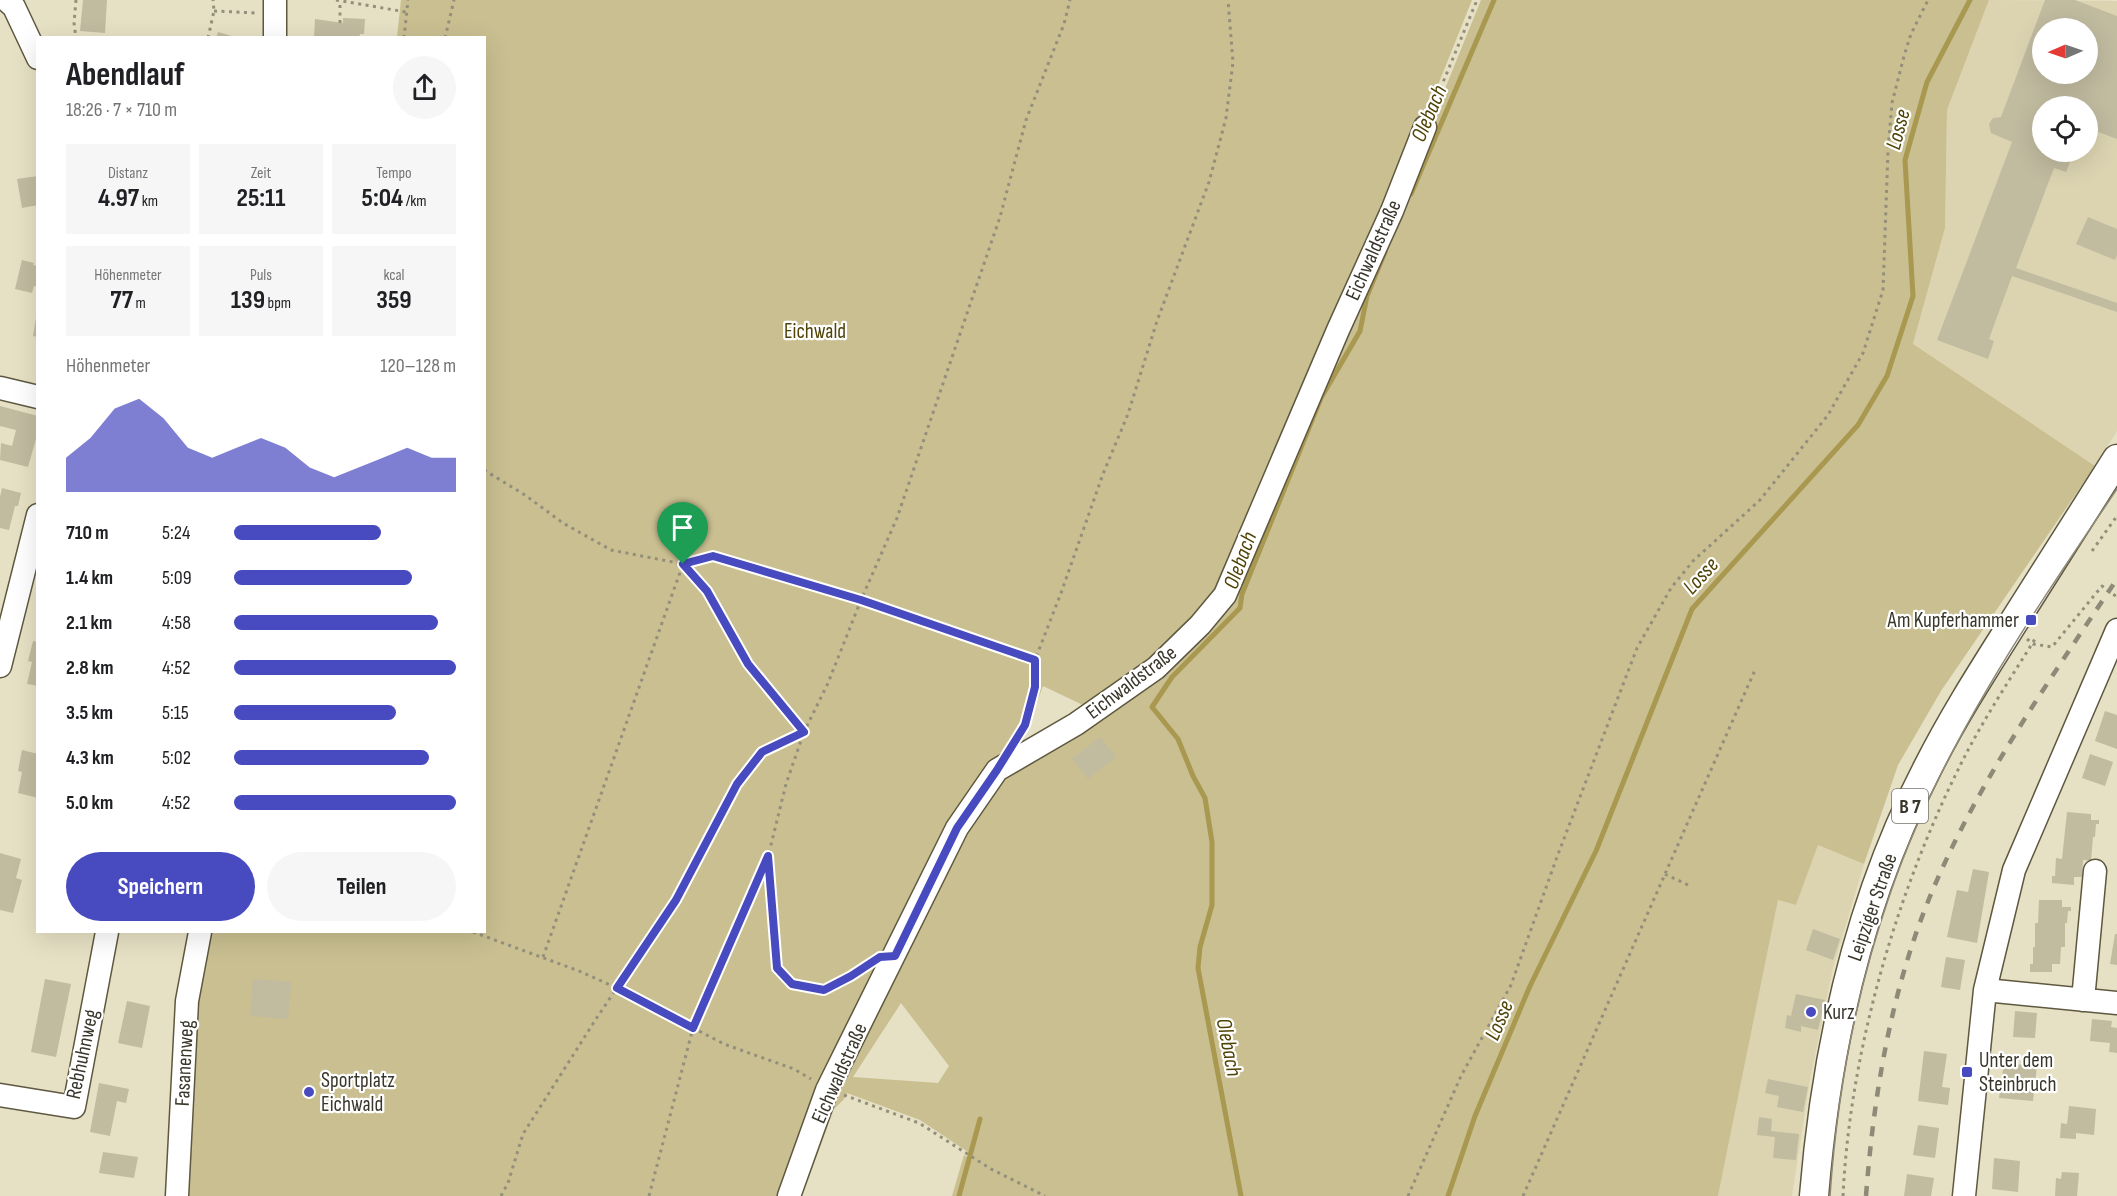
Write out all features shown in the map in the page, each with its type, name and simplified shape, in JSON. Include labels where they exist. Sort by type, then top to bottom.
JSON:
[{"type":"main road","name":"Leipziger Straße","points":[[1814,1196],[1819,1131],[1830,1065],[1852,963],[1897,834],[1926,770],[1960,707],[2117,459]]},
{"type":"street","points":[[6,0],[14,7],[36,54]]},
{"type":"street","points":[[275,7],[275,36]]},
{"type":"street","name":"Eichwaldstraße","points":[[789,1196],[827,1090],[957,828],[997,770],[1076,724],[1156,668],[1200,625],[1225,595],[1392,211],[1425,128]]},
{"type":"street","points":[[0,388],[36,397]]},
{"type":"street","points":[[0,666],[28,597],[36,531]]},
{"type":"street","points":[[1964,1196],[1985,990],[2014,870],[2109,670],[2117,630]]},
{"type":"street","points":[[2083,1000],[2095,871]]},
{"type":"street","name":"Rebhuhnweg","points":[[0,1095],[74,1107],[107,933]]},
{"type":"street","name":"Fasanenweg","points":[[177,1196],[187,1001],[200,933]]},
{"type":"street","points":[[1985,990],[2117,1003]]},
{"type":"path","points":[[76,0],[74,23],[76,36]]},
{"type":"path","points":[[208,36],[214,11],[213,0]]},
{"type":"path","points":[[336,0],[406,12]]},
{"type":"path","points":[[404,36],[408,0]]},
{"type":"path","points":[[446,36],[454,0]]},
{"type":"path","points":[[649,1196],[693,1028],[768,856],[786,784],[804,732],[828,683],[897,518],[1000,217],[1026,120],[1064,24],[1070,0]]},
{"type":"path","points":[[997,770],[1025,725],[1035,687],[1035,660],[1103,474],[1128,414],[1157,321],[1209,182],[1226,118],[1233,62],[1228,0]]},
{"type":"path","points":[[1425,128],[1477,0]]},
{"type":"path","points":[[1408,1196],[1461,1076],[1511,985],[1637,648],[1671,588],[1693,561],[1760,500],[1828,415],[1863,353],[1883,290],[1892,103],[1911,34],[1928,0]]},
{"type":"path","points":[[340,2],[340,23]]},
{"type":"path","points":[[214,11],[275,7]]},
{"type":"path","points":[[486,471],[525,495],[562,524],[611,550],[683,564],[713,556],[861,600],[1035,660]]},
{"type":"path","points":[[2092,551],[2117,516]]},
{"type":"path","points":[[683,564],[707,591],[748,664],[804,732]]},
{"type":"path","points":[[543,957],[683,564]]},
{"type":"path","points":[[2032,644],[2052,646],[2102,586],[2117,597]]},
{"type":"path","points":[[1843,1196],[1857,1082],[1881,973],[1896,922],[1926,842],[1968,751],[2035,639]]},
{"type":"path","points":[[1523,1196],[1755,670]]},
{"type":"path","points":[[501,1196],[508,1183],[523,1134],[560,1074],[676,900],[737,784],[762,752],[804,732]]},
{"type":"path","points":[[768,856],[777,968],[792,984],[824,990],[880,957],[895,956]]},
{"type":"path","points":[[1665,874],[1688,885]]},
{"type":"path","points":[[476,933],[543,957],[617,988],[724,1044],[794,1069]]},
{"type":"path","points":[[827,1090],[919,1123],[973,1158],[1045,1196]]},
{"type":"shaded area","points":[[1989,0],[2117,1],[2117,431],[2095,466],[1913,345],[1945,228],[1947,110]]},
{"type":"shaded area","points":[[1818,845],[1864,864],[1833,968],[1810,1080],[1792,1196],[1718,1196],[1778,900],[1796,905]]},
{"type":"green space","name":"Eichwald","points":[[401,0],[1472,0],[1410,155],[1222,592],[1195,625],[1119,690],[1085,706],[1043,686],[1015,763],[1128,697],[1189,643],[1228,597],[1317,384],[1395,212],[1481,0],[1989,0],[1947,110],[1945,228],[1913,344],[2095,466],[1941,691],[1898,765],[1864,864],[1818,845],[1796,905],[1778,900],[1718,1196],[952,1196],[964,1155],[972,1160],[974,1156],[920,1120],[847,1093],[834,1109],[802,1196],[172,1196],[183,993],[195,933],[486,933],[486,36],[397,36]],"holes":[[[901,1003],[949,1066],[938,1083],[853,1077]]]},
{"type":"building","points":[[83,0],[107,0],[105,33],[80,31]]},
{"type":"building","points":[[2045,0],[2075,0],[2117,16],[2117,139],[2098,132],[2098,96],[2032,96],[2032,162],[2070,162],[2066,172],[2054,168],[2016,268],[2117,303],[2117,312],[2012,276],[1989,339],[1994,341],[1988,359],[1937,340],[2012,142],[1991,133],[1989,124],[1993,118],[2001,117],[2032,35],[2032,84],[2098,84],[2098,18],[2038,18]]},
{"type":"building","points":[[343,18],[365,19],[364,34],[360,36],[314,36],[315,19],[343,23]]},
{"type":"building","points":[[218,32],[232,36],[217,36]]},
{"type":"building","points":[[36,176],[36,205],[22,208],[17,179]]},
{"type":"building","points":[[2088,217],[2117,229],[2115,260],[2076,244]]},
{"type":"building","points":[[22,260],[34,263],[36,286],[34,286],[32,293],[15,289]]},
{"type":"building","points":[[36,318],[36,337],[33,336]]},
{"type":"building","points":[[0,406],[36,415],[36,439],[28,467],[0,460],[1,443],[12,446],[16,430],[0,426]]},
{"type":"building","points":[[2,488],[21,493],[9,530],[0,528]]},
{"type":"building","points":[[33,641],[36,642],[36,686],[27,684],[32,662],[28,661]]},
{"type":"building","points":[[2105,711],[2117,715],[2117,749],[2095,741]]},
{"type":"building","points":[[1100,737],[1116,757],[1088,779],[1072,759]]},
{"type":"building","points":[[22,750],[36,754],[36,798],[18,793],[22,772],[18,771]]},
{"type":"building","points":[[2090,754],[2113,762],[2105,786],[2082,778]]},
{"type":"building","points":[[2067,812],[2091,814],[2091,820],[2099,820],[2099,824],[2096,824],[2095,837],[2093,837],[2091,861],[2083,860],[2082,877],[2074,877],[2074,885],[2052,883],[2052,876],[2055,876],[2056,858],[2062,859]]},
{"type":"building","points":[[0,853],[21,859],[16,878],[22,880],[13,913],[0,910]]},
{"type":"building","points":[[1973,869],[1989,872],[1977,943],[1947,937],[1957,890],[1968,892]]},
{"type":"building","points":[[2039,900],[2062,900],[2062,907],[2071,907],[2071,911],[2068,911],[2067,923],[2065,923],[2065,947],[2061,947],[2060,964],[2052,964],[2052,972],[2030,972],[2030,964],[2033,964],[2035,923],[2038,923]]},
{"type":"building","points":[[1813,929],[1840,939],[1833,960],[1806,950]]},
{"type":"building","points":[[2115,934],[2117,934],[2117,965],[2110,964]]},
{"type":"building","points":[[1946,957],[1965,960],[1960,990],[1941,987]]},
{"type":"building","points":[[45,979],[71,984],[56,1057],[31,1052]]},
{"type":"building","points":[[253,979],[291,982],[288,1019],[250,1016]]},
{"type":"building","points":[[1796,994],[1825,1000],[1818,1030],[1801,1026],[1801,1032],[1785,1028],[1787,1015],[1791,1016]]},
{"type":"building","points":[[127,1001],[150,1006],[142,1048],[118,1043]]},
{"type":"building","points":[[2015,1011],[2037,1013],[2035,1038],[2013,1037]]},
{"type":"building","points":[[2092,1019],[2112,1021],[2111,1027],[2117,1028],[2117,1053],[2109,1052],[2110,1043],[2090,1041]]},
{"type":"building","points":[[1924,1051],[1947,1054],[1942,1087],[1950,1088],[1948,1105],[1918,1101]]},
{"type":"building","points":[[2004,1063],[2037,1066],[2033,1101],[1999,1098]]},
{"type":"building","points":[[1768,1079],[1808,1087],[1803,1112],[1777,1107],[1779,1096],[1765,1093]]},
{"type":"building","points":[[99,1083],[129,1089],[126,1103],[117,1101],[110,1136],[90,1132]]},
{"type":"building","points":[[2069,1106],[2096,1109],[2094,1135],[2076,1133],[2076,1139],[2060,1138],[2061,1123],[2067,1124]]},
{"type":"building","points":[[1759,1117],[1772,1119],[1771,1131],[1799,1134],[1796,1160],[1773,1158],[1775,1137],[1757,1135]]},
{"type":"building","points":[[1918,1125],[1939,1128],[1935,1158],[1913,1155]]},
{"type":"building","points":[[103,1152],[138,1157],[134,1178],[99,1173]]},
{"type":"building","points":[[1994,1158],[2020,1161],[2018,1192],[1992,1189]]},
{"type":"building","points":[[2062,1172],[2079,1173],[2077,1196],[2055,1196],[2056,1178],[2061,1179]]},
{"type":"building","points":[[1907,1174],[1934,1178],[1931,1196],[1904,1196]]},
{"type":"waterway","name":"Olebach","points":[[1411,194],[1494,0]]},
{"type":"waterway","name":"Losse","points":[[1448,1196],[1475,1116],[1530,986],[1596,851],[1692,609],[1858,425],[1887,376],[1913,296],[1905,160],[1927,82],[1970,0]]},
{"type":"waterway","name":"Olebach","points":[[1241,1196],[1198,968],[1200,947],[1212,905],[1212,842],[1205,798],[1178,739],[1152,707],[1172,677],[1240,608],[1242,594],[1321,398],[1360,331],[1367,296],[1385,252]]},
{"type":"waterway","points":[[959,1196],[980,1119]]},
{"type":"tram line","points":[[1830,1196],[1833,1157],[1850,1041],[1879,928],[1912,837],[1962,733],[1991,683],[2117,489]]},
{"type":"railway","points":[[1866,1196],[1874,1117],[1887,1039],[1907,962],[1934,887],[1973,806],[1995,767],[2042,691],[2117,579]]},
{"type":"place","name":"Am Kupferhammer","points":[[2031,620]]},
{"type":"place","name":"Kurz","points":[[1811,1012]]},
{"type":"place","name":"Unter dem Steinbruch","points":[[1967,1072]]},
{"type":"place","name":"Sportplatz Eichwald","points":[[309,1092]]},
{"type":"route","points":[[713,556],[861,600],[1035,660],[1035,687],[1025,725],[957,828],[895,956],[880,957],[824,990],[792,984],[777,968],[768,856],[693,1028],[617,988],[676,900],[737,784],[762,752],[804,732],[748,664],[707,591],[683,564],[713,556]]}]
